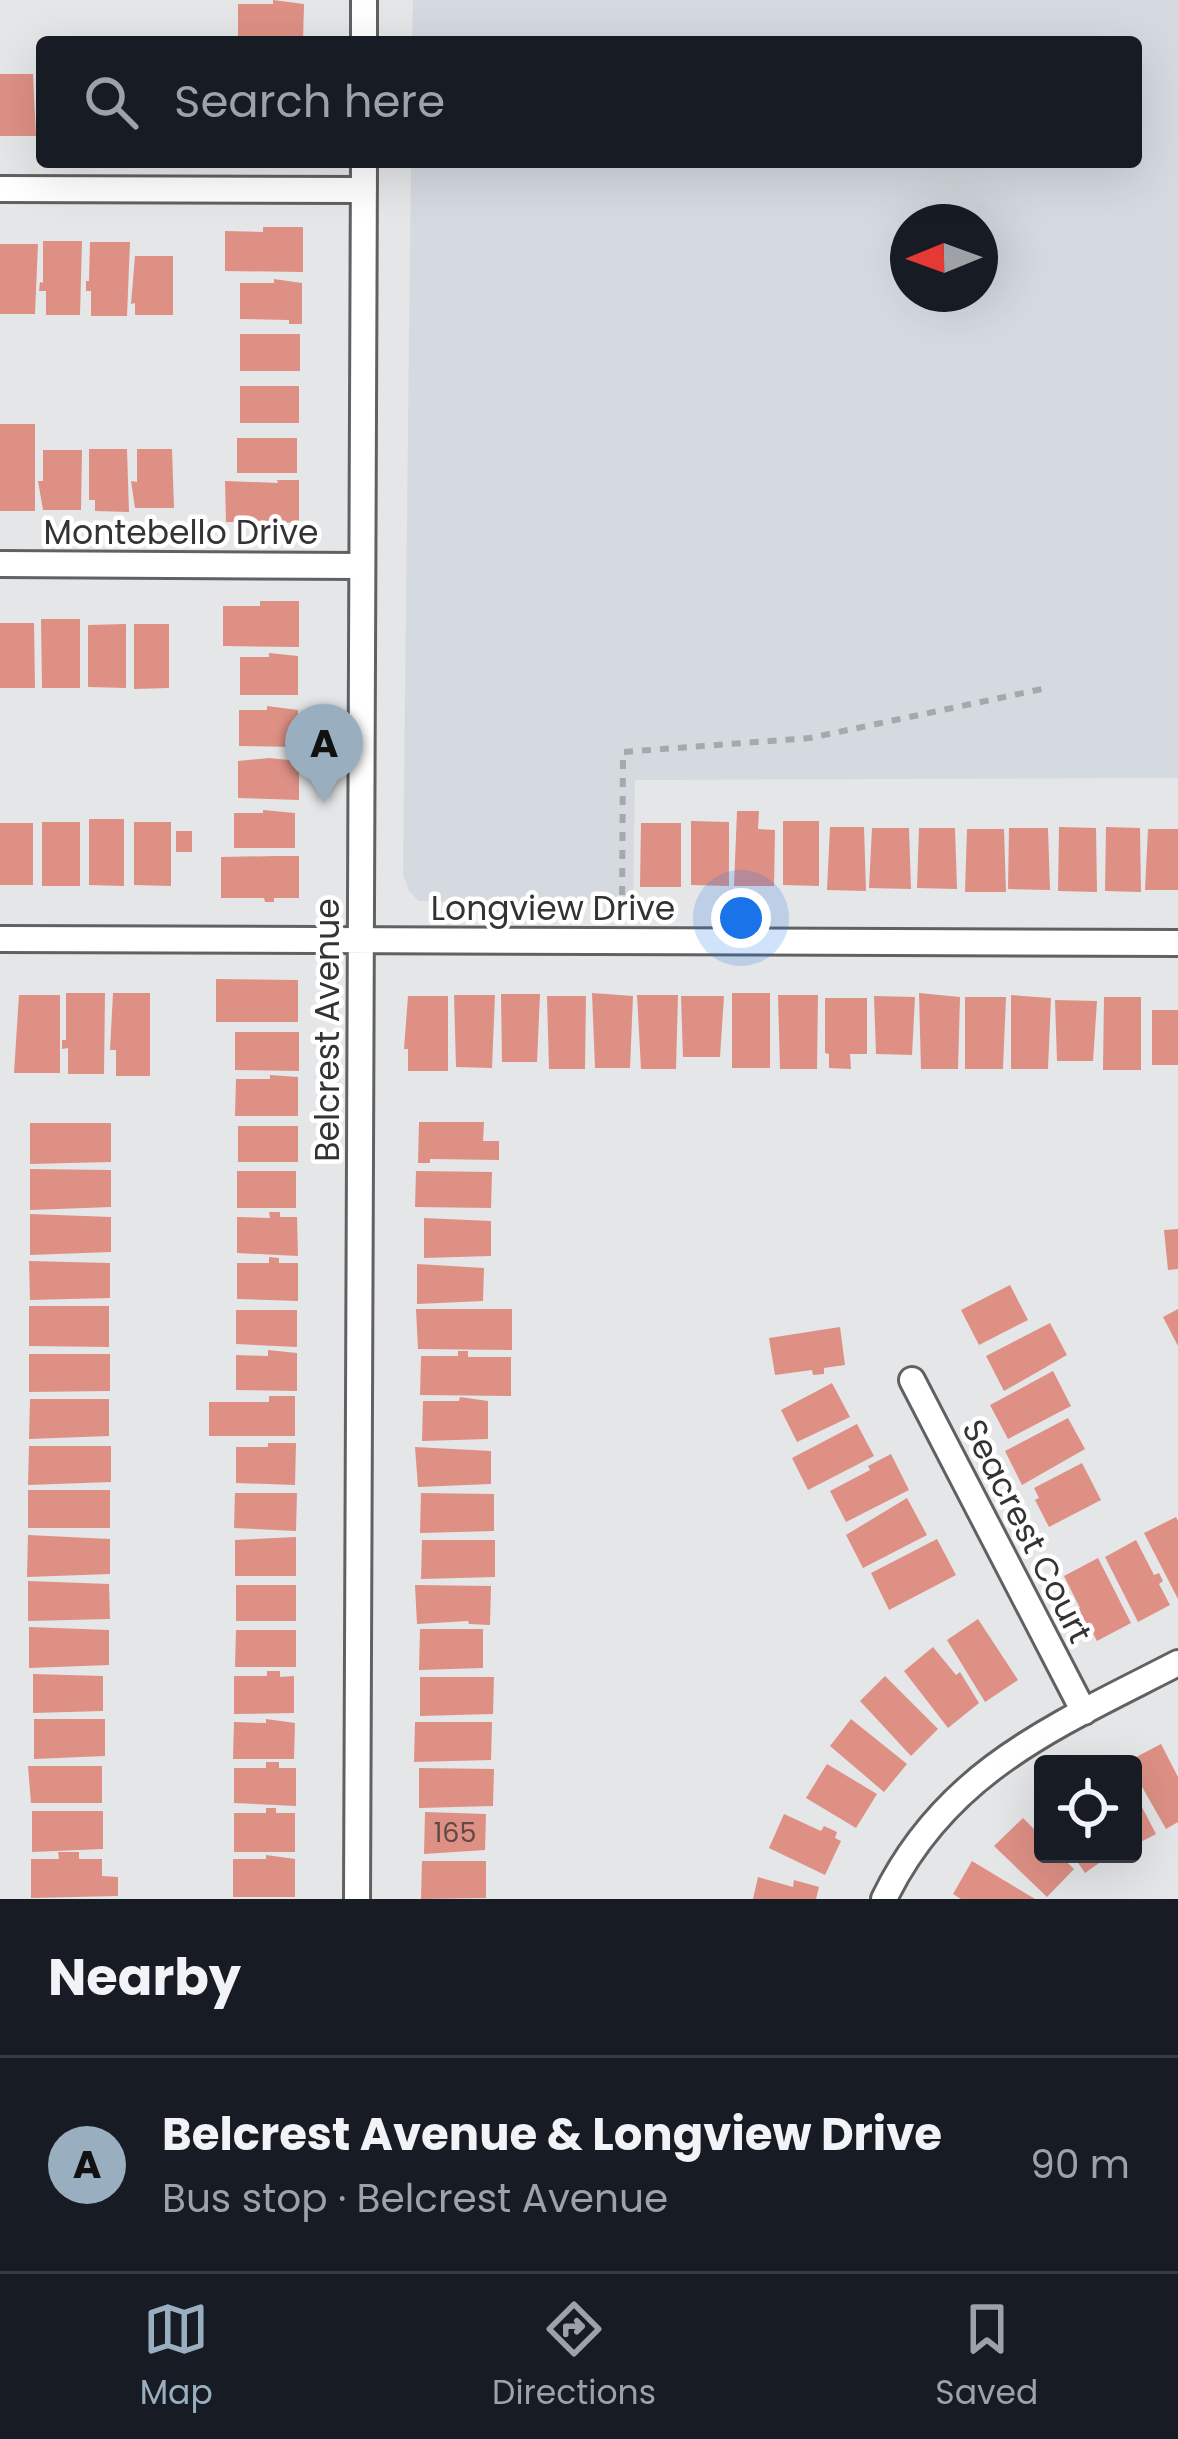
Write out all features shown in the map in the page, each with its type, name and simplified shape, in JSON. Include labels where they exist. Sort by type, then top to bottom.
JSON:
[{"type":"street","points":[[364,0],[364,36]]},
{"type":"street","name":"Belcrest Avenue","points":[[357,1899],[364,168]]},
{"type":"street","points":[[0,189],[364,190]]},
{"type":"street","name":"Montebello Drive","points":[[0,564],[362,566]]},
{"type":"street","name":"Longview Drive","points":[[0,939],[1178,943]]},
{"type":"street","name":"Seacrest Court","points":[[912,1380],[1084,1712]]},
{"type":"street","points":[[884,1899],[900,1865],[929,1825],[1000,1759],[1178,1664]]},
{"type":"path","points":[[622,941],[623,752],[811,738],[1047,688]]},
{"type":"shaded area","points":[[413,0],[1178,0],[1178,778],[635,780],[633,905],[419,901],[403,874],[411,168],[1142,168],[1142,36],[412,36]]},
{"type":"building","points":[[273,0],[304,4],[303,36],[238,36],[238,4],[273,4]]},
{"type":"building","points":[[0,74],[33,74],[36,136],[0,136]]},
{"type":"building","points":[[263,227],[303,227],[303,272],[225,271],[225,231],[263,232]]},
{"type":"building","points":[[43,241],[82,241],[80,315],[46,315],[46,291],[39,291]]},
{"type":"building","points":[[90,242],[130,242],[127,316],[91,316],[91,291],[86,291]]},
{"type":"building","points":[[0,244],[38,244],[35,314],[0,314]]},
{"type":"building","points":[[135,256],[173,256],[173,315],[135,315],[135,303],[131,304]]},
{"type":"building","points":[[274,279],[302,283],[302,324],[240,319],[240,283],[274,283]]},
{"type":"building","points":[[240,334],[300,334],[300,371],[240,371]]},
{"type":"building","points":[[240,386],[299,386],[299,423],[240,423]]},
{"type":"building","points":[[0,424],[35,424],[35,511],[0,511]]},
{"type":"building","points":[[237,438],[297,438],[297,473],[237,473]]},
{"type":"building","points":[[89,449],[127,449],[129,512],[95,511],[95,500],[89,500]]},
{"type":"building","points":[[137,449],[172,449],[174,508],[135,508],[131,481],[137,482]]},
{"type":"building","points":[[43,450],[82,450],[81,510],[43,510],[38,481],[43,481]]},
{"type":"building","points":[[299,480],[299,522],[226,522],[225,481]]},
{"type":"building","points":[[260,601],[299,601],[299,647],[223,646],[223,606],[260,606]]},
{"type":"building","points":[[41,619],[80,619],[80,688],[42,688]]},
{"type":"building","points":[[0,623],[34,623],[35,688],[0,688]]},
{"type":"building","points":[[126,624],[126,688],[88,687],[88,625]]},
{"type":"building","points":[[134,624],[169,624],[169,688],[134,689]]},
{"type":"building","points":[[269,653],[298,656],[298,695],[240,695],[240,657],[269,657]]},
{"type":"building","points":[[267,706],[298,710],[298,747],[239,746],[239,710],[267,710]]},
{"type":"building","points":[[238,761],[299,761],[299,800],[238,798]]},
{"type":"building","points":[[737,811],[759,811],[758,829],[775,830],[774,886],[734,886]]},
{"type":"building","points":[[234,813],[295,813],[295,848],[234,848]]},
{"type":"building","points":[[89,819],[124,819],[124,886],[89,885]]},
{"type":"building","points":[[691,821],[729,822],[729,886],[691,885]]},
{"type":"building","points":[[783,821],[819,821],[819,886],[783,885]]},
{"type":"building","points":[[42,822],[80,822],[80,886],[42,886]]},
{"type":"building","points":[[134,822],[171,822],[171,886],[134,885]]},
{"type":"building","points":[[0,823],[33,823],[33,885],[0,885]]},
{"type":"building","points":[[641,823],[681,823],[681,887],[640,887]]},
{"type":"building","points":[[830,827],[864,827],[866,891],[827,890]]},
{"type":"building","points":[[1059,827],[1096,828],[1097,892],[1058,891]]},
{"type":"building","points":[[1106,827],[1140,828],[1141,892],[1105,891]]},
{"type":"building","points":[[872,828],[909,828],[911,889],[869,888]]},
{"type":"building","points":[[919,828],[955,828],[957,889],[917,888]]},
{"type":"building","points":[[1009,828],[1048,828],[1050,890],[1008,889]]},
{"type":"building","points":[[967,829],[1004,829],[1006,892],[965,892]]},
{"type":"building","points":[[1148,829],[1178,829],[1178,890],[1145,890]]},
{"type":"building","points":[[176,831],[192,831],[192,852],[176,852]]},
{"type":"building","points":[[299,856],[299,898],[265,902],[264,898],[221,898],[221,857]]},
{"type":"building","points":[[216,979],[298,980],[298,1022],[216,1022]]},
{"type":"building","points":[[66,993],[105,993],[104,1074],[68,1074],[68,1048],[62,1049]]},
{"type":"building","points":[[113,993],[150,993],[150,1076],[116,1076],[116,1050],[110,1050]]},
{"type":"building","points":[[592,993],[633,996],[630,1068],[595,1068]]},
{"type":"building","points":[[732,993],[770,993],[770,1068],[732,1068]]},
{"type":"building","points":[[919,993],[960,997],[958,1069],[921,1069]]},
{"type":"building","points":[[501,994],[540,994],[537,1062],[502,1062]]},
{"type":"building","points":[[19,995],[60,995],[60,1073],[14,1073]]},
{"type":"building","points":[[454,995],[495,995],[492,1068],[456,1067]]},
{"type":"building","points":[[637,995],[678,995],[676,1069],[641,1069]]},
{"type":"building","points":[[778,995],[818,995],[817,1069],[780,1069]]},
{"type":"building","points":[[1011,995],[1051,998],[1048,1069],[1011,1069]]},
{"type":"building","points":[[408,996],[448,996],[448,1071],[408,1071],[408,1049],[404,1049]]},
{"type":"building","points":[[547,996],[586,996],[585,1069],[549,1069]]},
{"type":"building","points":[[681,996],[724,996],[720,1057],[683,1057]]},
{"type":"building","points":[[874,996],[915,997],[912,1055],[876,1054]]},
{"type":"building","points":[[965,997],[1006,997],[1003,1069],[965,1069]]},
{"type":"building","points":[[1104,997],[1141,997],[1141,1070],[1103,1070]]},
{"type":"building","points":[[825,998],[867,998],[867,1054],[850,1054],[851,1069],[829,1068]]},
{"type":"building","points":[[1055,1000],[1097,1001],[1093,1061],[1057,1061]]},
{"type":"building","points":[[1152,1010],[1178,1010],[1178,1065],[1152,1065]]},
{"type":"building","points":[[235,1032],[299,1032],[299,1071],[235,1070]]},
{"type":"building","points":[[270,1075],[298,1077],[298,1116],[235,1116],[236,1079],[270,1079]]},
{"type":"building","points":[[419,1122],[484,1122],[483,1141],[499,1141],[499,1160],[418,1163]]},
{"type":"building","points":[[30,1123],[111,1123],[111,1162],[30,1164]]},
{"type":"building","points":[[238,1126],[298,1126],[298,1162],[238,1162]]},
{"type":"building","points":[[30,1169],[111,1170],[111,1207],[30,1210]]},
{"type":"building","points":[[237,1171],[296,1171],[296,1208],[237,1208]]},
{"type":"building","points":[[416,1171],[492,1172],[491,1208],[415,1207]]},
{"type":"building","points":[[269,1212],[297,1217],[298,1256],[237,1253],[237,1217],[270,1218]]},
{"type":"building","points":[[30,1214],[111,1217],[111,1252],[30,1255]]},
{"type":"building","points":[[424,1218],[491,1221],[491,1256],[424,1258]]},
{"type":"building","points":[[1178,1229],[1178,1269],[1168,1270],[1164,1230]]},
{"type":"building","points":[[269,1257],[279,1258],[279,1263],[298,1263],[298,1301],[237,1299],[237,1263],[269,1263]]},
{"type":"building","points":[[29,1261],[110,1263],[110,1298],[30,1300]]},
{"type":"building","points":[[417,1264],[484,1268],[483,1301],[417,1304]]},
{"type":"building","points":[[1010,1285],[1028,1320],[979,1345],[961,1310]]},
{"type":"building","points":[[29,1306],[109,1306],[109,1347],[29,1346]]},
{"type":"building","points":[[416,1309],[512,1309],[512,1350],[418,1349]]},
{"type":"building","points":[[1178,1309],[1178,1346],[1163,1317]]},
{"type":"building","points":[[236,1310],[297,1310],[297,1347],[236,1344]]},
{"type":"building","points":[[1050,1323],[1067,1355],[1004,1391],[986,1356]]},
{"type":"building","points":[[840,1327],[845,1365],[824,1368],[824,1374],[813,1375],[812,1370],[775,1375],[769,1338]]},
{"type":"building","points":[[268,1350],[297,1353],[297,1391],[236,1390],[236,1355],[268,1356]]},
{"type":"building","points":[[458,1351],[468,1351],[468,1357],[511,1357],[511,1396],[420,1395],[421,1356],[458,1356]]},
{"type":"building","points":[[29,1354],[110,1354],[110,1391],[29,1392]]},
{"type":"building","points":[[1053,1371],[1071,1406],[1008,1439],[990,1405]]},
{"type":"building","points":[[832,1383],[850,1417],[797,1442],[781,1410]]},
{"type":"building","points":[[269,1396],[295,1396],[295,1436],[209,1436],[209,1402],[269,1402]]},
{"type":"building","points":[[460,1397],[488,1401],[488,1439],[422,1441],[423,1401],[459,1401]]},
{"type":"building","points":[[30,1399],[109,1399],[109,1436],[29,1439]]},
{"type":"building","points":[[1068,1418],[1085,1449],[1022,1485],[1005,1451]]},
{"type":"building","points":[[857,1424],[874,1456],[808,1490],[792,1458]]},
{"type":"building","points":[[268,1443],[296,1443],[295,1485],[236,1483],[236,1447],[268,1447]]},
{"type":"building","points":[[29,1446],[111,1446],[111,1482],[28,1485]]},
{"type":"building","points":[[415,1447],[491,1451],[491,1484],[418,1487]]},
{"type":"building","points":[[891,1454],[909,1490],[846,1522],[830,1491]]},
{"type":"building","points":[[1082,1463],[1101,1500],[1049,1527],[1034,1488]]},
{"type":"building","points":[[28,1490],[110,1490],[110,1528],[28,1528]]},
{"type":"building","points":[[235,1493],[297,1493],[296,1531],[234,1528]]},
{"type":"building","points":[[421,1493],[494,1494],[494,1531],[420,1533]]},
{"type":"building","points":[[907,1498],[927,1535],[863,1568],[846,1535]]},
{"type":"building","points":[[1176,1517],[1178,1521],[1178,1599],[1144,1533]]},
{"type":"building","points":[[28,1535],[110,1539],[110,1574],[27,1577]]},
{"type":"building","points":[[296,1537],[296,1576],[235,1576],[235,1540]]},
{"type":"building","points":[[937,1539],[956,1575],[889,1610],[871,1573]]},
{"type":"building","points":[[422,1540],[495,1540],[495,1577],[421,1579]]},
{"type":"building","points":[[1136,1540],[1154,1575],[1159,1573],[1170,1605],[1138,1622],[1105,1557]]},
{"type":"building","points":[[1098,1558],[1131,1623],[1097,1641],[1088,1623],[1083,1625],[1064,1576]]},
{"type":"building","points":[[28,1581],[109,1584],[110,1619],[28,1621]]},
{"type":"building","points":[[236,1585],[296,1585],[296,1621],[236,1621]]},
{"type":"building","points":[[415,1585],[491,1586],[490,1625],[468,1621],[417,1624]]},
{"type":"building","points":[[978,1619],[1018,1680],[985,1702],[947,1640]]},
{"type":"building","points":[[29,1627],[109,1630],[109,1665],[29,1668]]},
{"type":"building","points":[[420,1629],[483,1629],[483,1668],[419,1670]]},
{"type":"building","points":[[236,1630],[296,1630],[296,1667],[235,1667]]},
{"type":"building","points":[[933,1647],[956,1675],[960,1672],[979,1703],[948,1728],[904,1671]]},
{"type":"building","points":[[267,1671],[294,1676],[294,1713],[234,1714],[234,1676],[267,1676]]},
{"type":"building","points":[[33,1674],[103,1676],[103,1711],[33,1713]]},
{"type":"building","points":[[885,1676],[938,1729],[911,1756],[860,1701]]},
{"type":"building","points":[[420,1677],[494,1677],[493,1714],[420,1716]]},
{"type":"building","points":[[34,1719],[105,1719],[105,1756],[34,1759]]},
{"type":"building","points":[[266,1719],[295,1723],[294,1759],[233,1759],[234,1722],[266,1723]]},
{"type":"building","points":[[851,1719],[907,1764],[884,1792],[830,1746]]},
{"type":"building","points":[[415,1722],[492,1722],[491,1760],[414,1762]]},
{"type":"building","points":[[1161,1744],[1178,1777],[1178,1822],[1166,1829],[1142,1787],[1140,1755]]},
{"type":"building","points":[[266,1762],[296,1768],[296,1806],[234,1803],[234,1768],[266,1768]]},
{"type":"building","points":[[827,1764],[877,1794],[856,1828],[806,1798]]},
{"type":"building","points":[[28,1766],[102,1766],[102,1803],[31,1803]]},
{"type":"building","points":[[419,1768],[494,1769],[493,1806],[419,1808]]},
{"type":"building","points":[[1142,1807],[1156,1834],[1142,1841]]},
{"type":"building","points":[[266,1808],[295,1813],[295,1852],[234,1852],[234,1813],[266,1813]]},
{"type":"building","points":[[32,1811],[103,1811],[103,1849],[32,1852]]},
{"type":"building","points":[[425,1812],[486,1814],[485,1850],[424,1854]]},
{"type":"building","points":[[784,1814],[821,1831],[824,1826],[837,1832],[835,1838],[841,1841],[825,1875],[769,1848]]},
{"type":"building","points":[[1023,1818],[1034,1829],[1034,1863],[1068,1863],[1074,1869],[1047,1897],[994,1846]]},
{"type":"building","points":[[58,1852],[79,1852],[79,1859],[102,1859],[102,1876],[118,1877],[118,1896],[31,1898],[31,1859],[59,1859]]},
{"type":"building","points":[[266,1855],[295,1859],[295,1897],[233,1897],[233,1859],[266,1859]]},
{"type":"building","points":[[422,1861],[486,1861],[486,1898],[421,1899]]},
{"type":"building","points":[[972,1861],[1035,1899],[961,1899],[953,1894]]},
{"type":"building","points":[[1078,1863],[1099,1863],[1085,1873]]},
{"type":"building","points":[[758,1877],[793,1887],[794,1880],[819,1887],[816,1899],[753,1899]]},
{"type":"place","name":"Belcrest Avenue & Longview Drive","points":[[324,803]]}]
